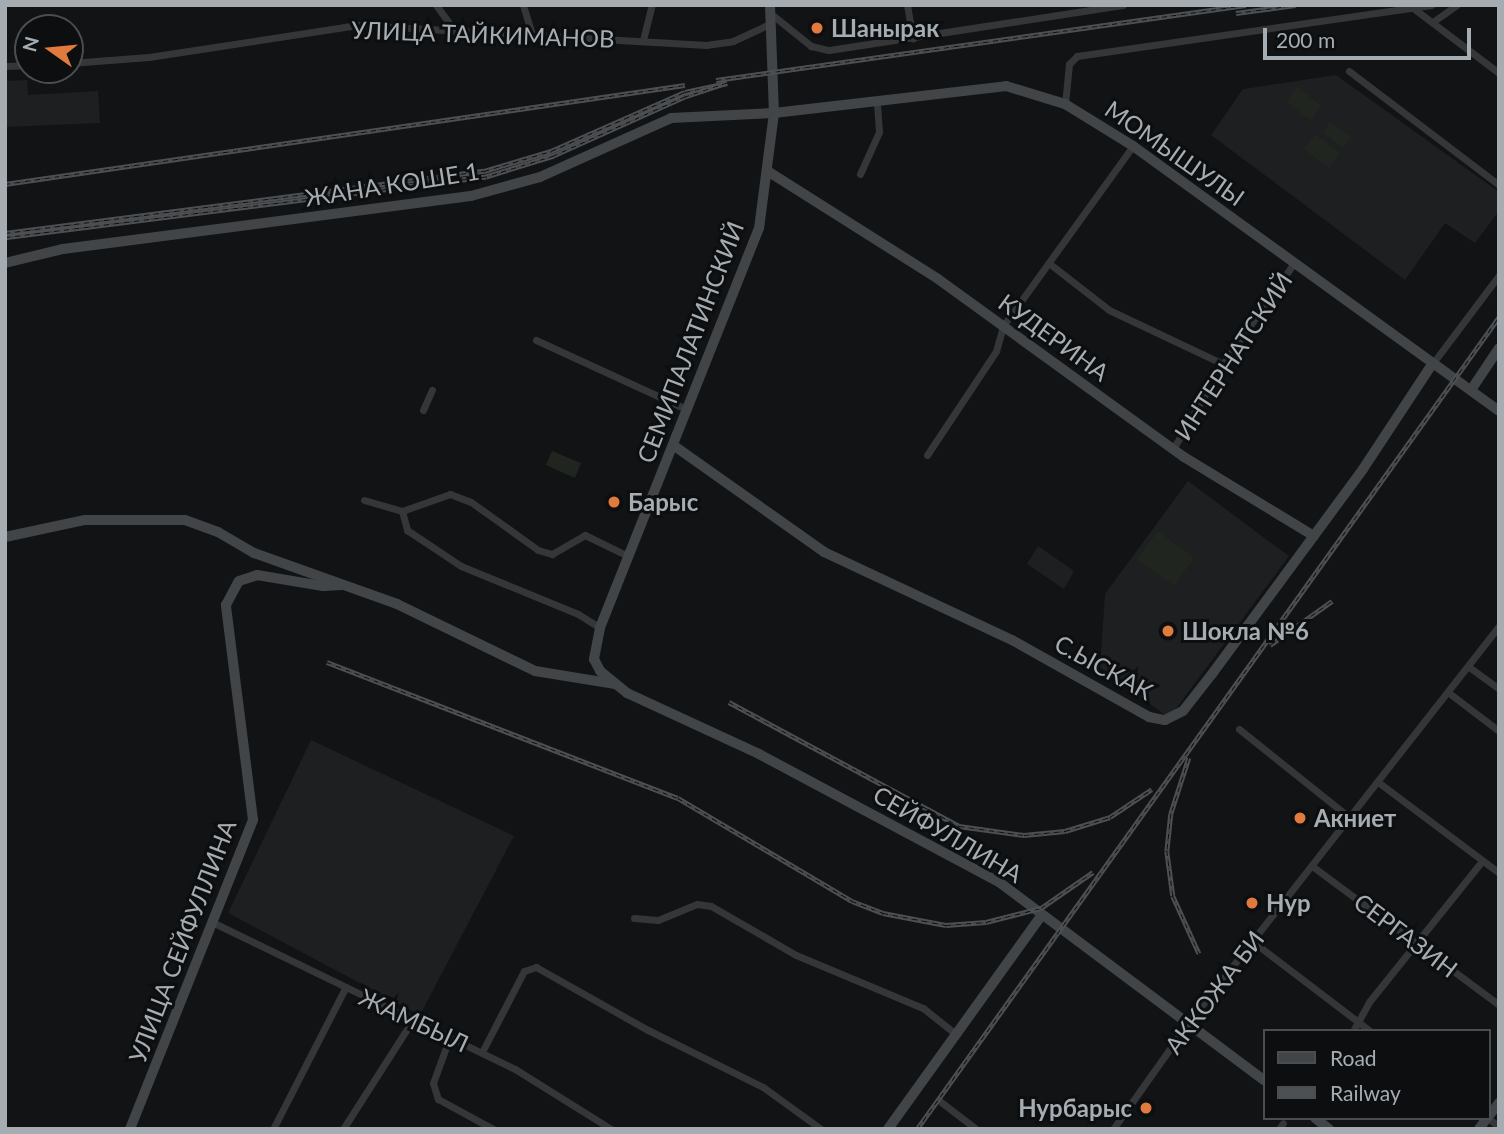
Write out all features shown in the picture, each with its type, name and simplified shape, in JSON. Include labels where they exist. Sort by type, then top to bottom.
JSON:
[{"type":"street","points":[[436,5],[446,24],[459,30]]},
{"type":"street","points":[[523,5],[532,34]]},
{"type":"street","points":[[643,40],[652,5]]},
{"type":"street","points":[[907,5],[913,38]]},
{"type":"street","points":[[770,14],[811,46],[829,50],[1123,5]]},
{"type":"street","points":[[1065,104],[1069,64],[1077,56],[1431,5]]},
{"type":"street","points":[[1434,21],[1457,5]]},
{"type":"street","points":[[1413,8],[1434,21],[1499,73]]},
{"type":"street","name":"УЛИЦА ТАЙКИМАНОВ","points":[[84,63],[149,57],[358,25],[706,45],[733,41],[770,14]]},
{"type":"street","name":"СЕМИПАЛАТИНСКИЙ","points":[[594,659],[600,628],[742,279],[759,228],[769,172],[775,113],[770,14]]},
{"type":"street","points":[[1349,71],[1499,185]]},
{"type":"street","name":"МОМЫШУЛЫ","points":[[775,113],[1006,86],[1065,104],[1133,146],[1499,411]]},
{"type":"street","points":[[860,174],[880,132],[877,100]]},
{"type":"street","name":"ЖАНА КОШЕ 1","points":[[5,263],[63,249],[471,196],[540,177],[671,118],[775,113]]},
{"type":"street","points":[[928,455],[996,351],[1003,326],[1133,146]]},
{"type":"street","name":"КУДЕРИНА","points":[[769,172],[938,279],[1173,449],[1314,536]]},
{"type":"street","name":"ИНТЕРНАТСКИЙ","points":[[1173,449],[1223,364],[1294,263]]},
{"type":"street","points":[[1050,264],[1109,310],[1223,364]]},
{"type":"street","points":[[1433,363],[1499,275]]},
{"type":"street","points":[[536,340],[688,410]]},
{"type":"street","points":[[1471,390],[1499,348]]},
{"type":"street","name":"С.ЫСКАК","points":[[673,445],[824,552],[1012,640],[1156,720],[1183,711],[1314,536],[1433,363]]},
{"type":"street","points":[[423,410],[432,390]]},
{"type":"street","points":[[364,500],[402,511],[450,494],[471,502],[538,550],[552,554],[585,536],[628,556]]},
{"type":"street","points":[[402,511],[407,530],[461,566],[578,614],[600,628]]},
{"type":"street","name":"УЛИЦА СЕЙФУЛЛИНА","points":[[5,537],[85,520],[185,520],[218,532],[254,553],[397,604],[536,671],[614,684]]},
{"type":"street","name":"УЛИЦА СЕЙФУЛЛИНА","points":[[130,1129],[253,820],[226,605],[239,581],[257,575],[323,586],[342,585]]},
{"type":"street","name":"АККОЖА БИ","points":[[1113,1129],[1188,1023],[1499,626]]},
{"type":"street","name":"СЕЙФУЛЛИНА","points":[[594,659],[614,684],[946,852],[999,882],[1262,1078]]},
{"type":"street","points":[[1469,667],[1499,689]]},
{"type":"street","points":[[1449,693],[1499,731]]},
{"type":"street","points":[[1239,729],[1350,818]]},
{"type":"street","points":[[1378,782],[1499,873]]},
{"type":"street","points":[[1354,1029],[1416,944],[1482,861]]},
{"type":"street","name":"СЕРГАЗИН","points":[[1312,866],[1499,1005]]},
{"type":"street","points":[[634,918],[658,920],[697,904],[711,906],[796,955],[923,1009],[957,1035]]},
{"type":"street","points":[[888,1129],[1041,916]]},
{"type":"street","name":"ЖАМБЫЛ","points":[[212,922],[449,1039],[482,1052],[611,1129]]},
{"type":"street","points":[[1252,941],[1367,1029]]},
{"type":"street","points":[[482,1052],[524,971],[536,967],[648,1030],[763,1087],[821,1129]]},
{"type":"street","points":[[273,1129],[345,988]]},
{"type":"street","points":[[343,1129],[412,1021]]},
{"type":"street","points":[[449,1039],[433,1083],[438,1099],[493,1129]]},
{"type":"street","points":[[941,1102],[976,1129]]},
{"type":"shaded area","points":[[1336,75],[1499,192],[1499,211],[1475,243],[1445,223],[1405,280],[1211,135],[1243,89]]},
{"type":"shaded area","points":[[5,81],[27,84],[28,95],[98,91],[100,123],[5,127]]},
{"type":"shaded area","points":[[1297,87],[1322,106],[1311,120],[1286,102]]},
{"type":"shaded area","points":[[1330,122],[1351,137],[1343,148],[1323,132]]},
{"type":"shaded area","points":[[1315,134],[1340,153],[1329,168],[1304,149]]},
{"type":"shaded area","points":[[552,451],[581,463],[575,478],[546,465]]},
{"type":"shaded area","name":"Шокла №6","points":[[1188,481],[1289,556],[1169,718],[1100,667],[1105,594]]},
{"type":"shaded area","points":[[1158,531],[1194,558],[1174,586],[1137,559]]},
{"type":"shaded area","points":[[1038,546],[1074,571],[1064,589],[1027,564]]},
{"type":"shaded area","points":[[311,740],[514,836],[420,1015],[228,913]]},
{"type":"railway","points":[[716,80],[1246,5]]},
{"type":"railway","points":[[1236,13],[1295,5]]},
{"type":"railway","points":[[5,233],[484,171],[551,151],[685,92],[727,83],[685,97],[554,156],[486,177],[5,238]]},
{"type":"railway","points":[[5,184],[685,85]]},
{"type":"railway","points":[[917,1129],[1499,317]]},
{"type":"railway","points":[[1270,645],[1332,601]]},
{"type":"railway","points":[[327,662],[678,798],[852,901],[883,913],[946,925],[986,922],[1041,908],[1093,872]]},
{"type":"railway","points":[[729,702],[959,826],[1024,835],[1065,831],[1110,817],[1152,789]]},
{"type":"railway","points":[[1189,758],[1171,814],[1167,851],[1173,896],[1199,953]]},
{"type":"place","name":"Шанырак","points":[[817,28]]},
{"type":"place","name":"Барыс","points":[[614,502]]},
{"type":"place","name":"Шокла №6","points":[[1168,631]]},
{"type":"place","name":"Акниет","points":[[1300,818]]},
{"type":"place","name":"Нур","points":[[1252,903]]},
{"type":"place","name":"Нурбарыс","points":[[1146,1108]]}]
